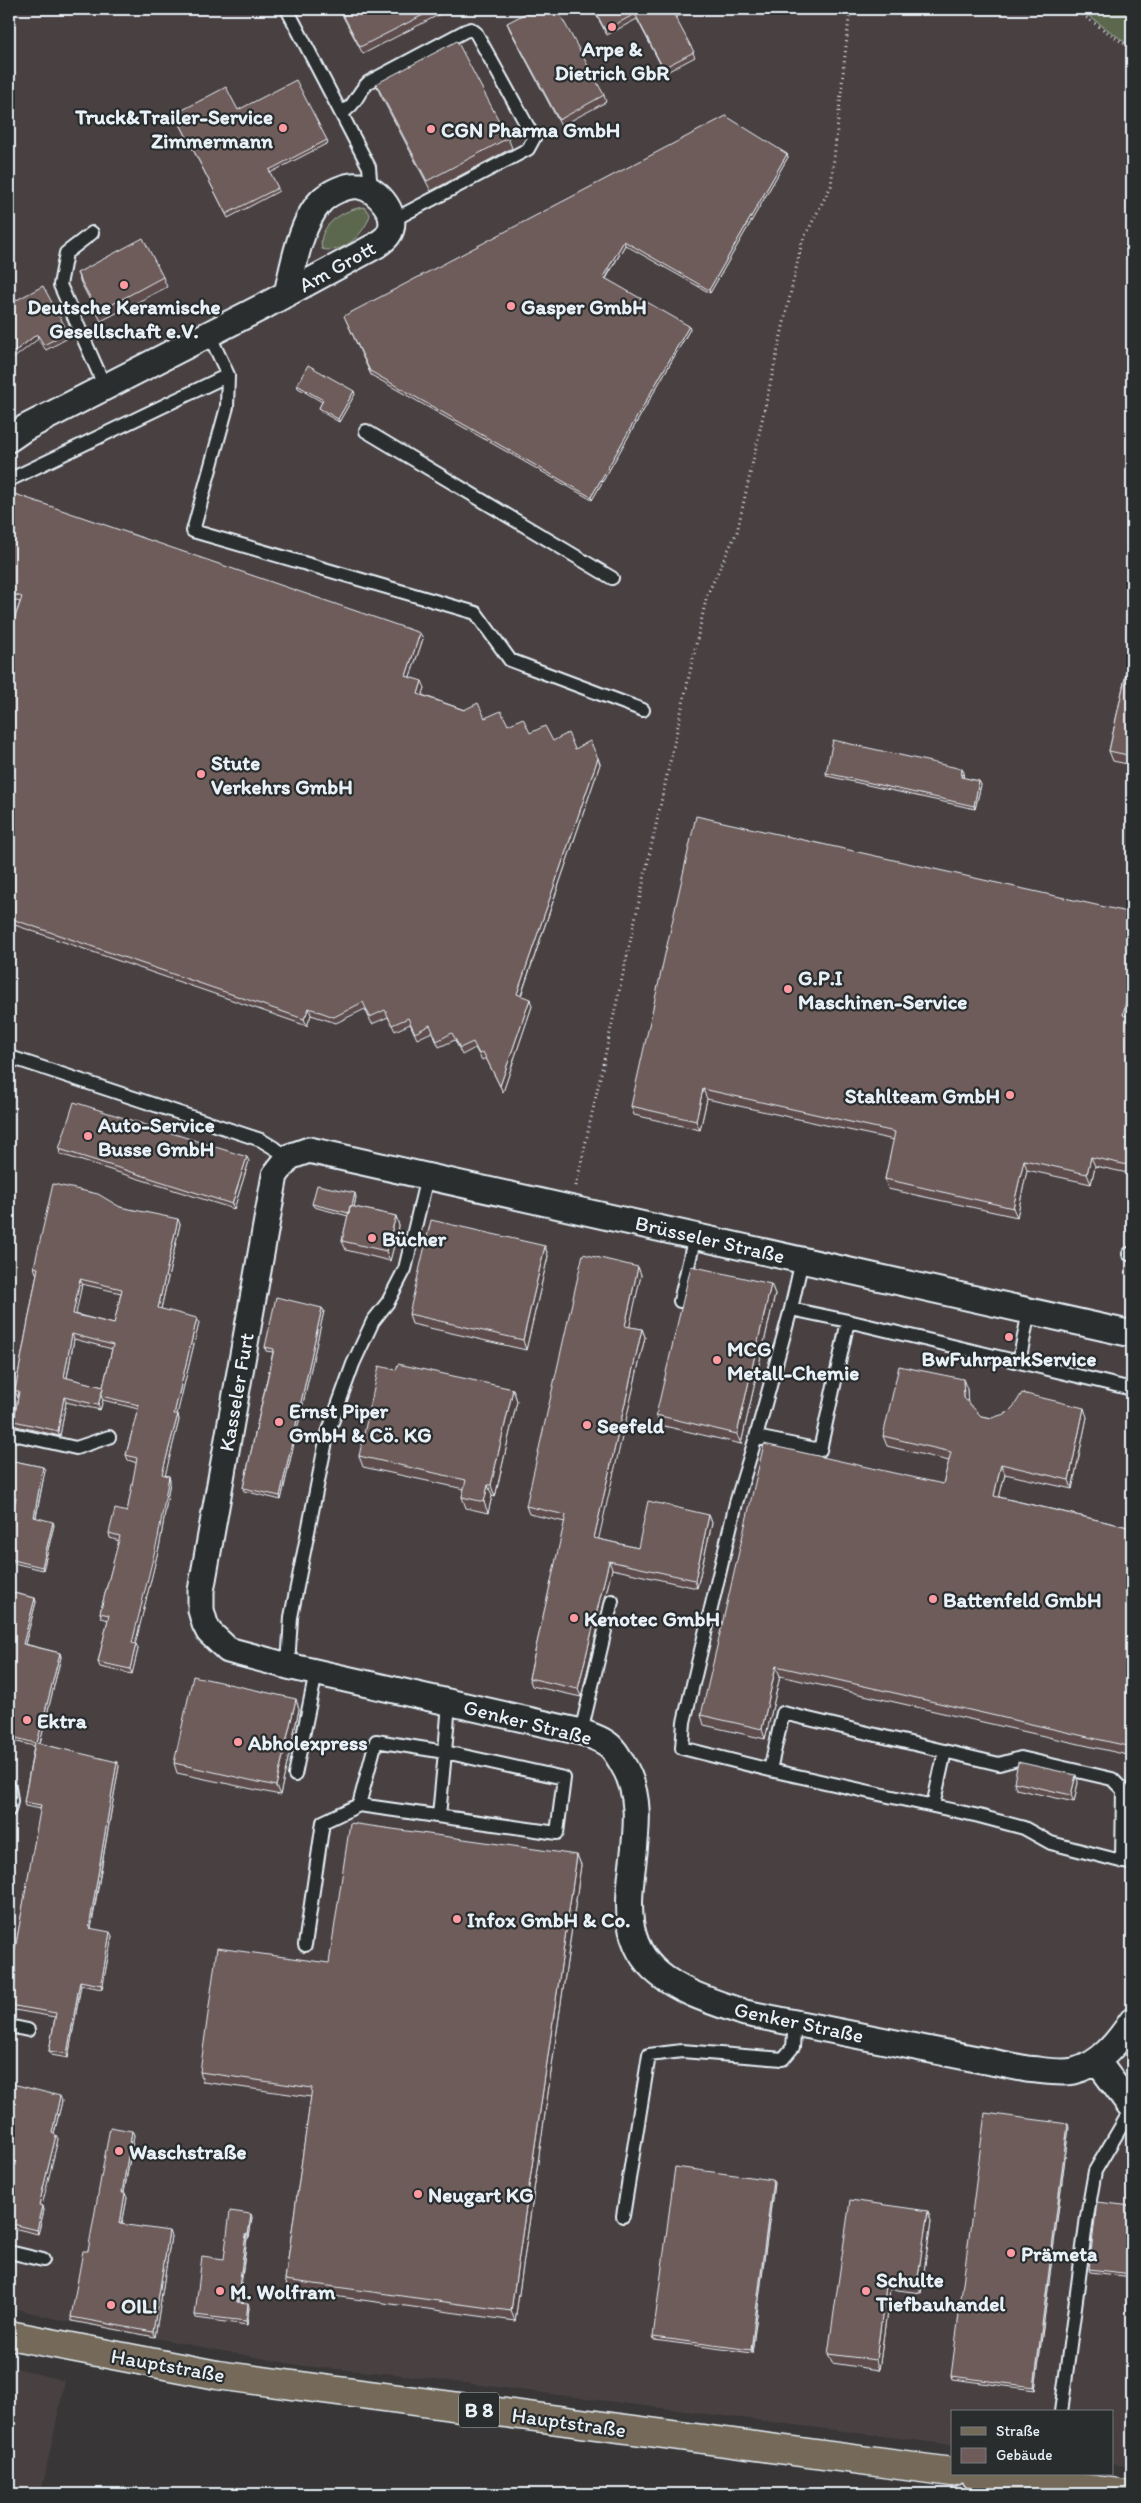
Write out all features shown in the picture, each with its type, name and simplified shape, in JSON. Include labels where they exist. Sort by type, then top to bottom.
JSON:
[{"type":"main road","name":"Hauptstraße","points":[[9,2335],[217,2375],[951,2472]]},
{"type":"main road","points":[[988,2476],[1126,2494]]},
{"type":"street","name":"Am Grott","points":[[9,439],[105,387],[287,294],[377,245],[389,234],[391,221],[382,199],[371,190],[359,186],[340,189],[321,200],[311,215],[294,259],[287,294]]},
{"type":"street","name":"Brüsseler Straße","points":[[289,1157],[309,1150],[1132,1334]]},
{"type":"street","name":"Kasseler Furt","points":[[209,1632],[201,1610],[201,1591],[266,1218],[275,1175],[289,1157]]},
{"type":"street","name":"Genker Straße","points":[[209,1632],[228,1650],[316,1673],[581,1732],[606,1743],[626,1768],[636,1793],[637,1838],[629,1906],[630,1928],[643,1955],[658,1973],[701,1998],[745,2013],[1027,2070],[1072,2071],[1097,2062],[1132,2022]]},
{"type":"street","points":[[1097,2062],[1132,2108]]},
{"type":"lane","points":[[287,9],[368,167],[371,190]]},
{"type":"lane","points":[[341,113],[354,105],[362,89],[369,82],[465,31],[472,30],[476,33],[534,138],[528,149],[391,221]]},
{"type":"lane","points":[[92,233],[66,253],[60,285],[105,387]]},
{"type":"lane","points":[[208,334],[228,375],[227,407],[193,532],[476,613],[510,660],[643,710]]},
{"type":"lane","points":[[9,480],[228,375]]},
{"type":"lane","points":[[366,431],[612,578]]},
{"type":"lane","points":[[9,1060],[13,1058],[58,1072],[261,1140],[289,1157]]},
{"type":"lane","points":[[288,1666],[291,1617],[327,1436],[353,1364],[374,1321],[388,1302],[404,1268],[427,1177]]},
{"type":"lane","points":[[680,1301],[695,1236]]},
{"type":"lane","points":[[770,1770],[782,1713],[999,1764],[1021,1758],[1112,1780],[1123,1790],[1127,1863],[1051,1843],[1024,1828],[770,1770],[682,1748],[684,1722],[736,1503],[791,1309],[802,1260]]},
{"type":"lane","points":[[791,1309],[1132,1389]]},
{"type":"lane","points":[[1019,1362],[1029,1311]]},
{"type":"lane","points":[[756,1437],[820,1450],[848,1321]]},
{"type":"lane","points":[[9,1432],[76,1448],[110,1437]]},
{"type":"lane","points":[[581,1732],[612,1601]]},
{"type":"lane","points":[[295,1775],[316,1673]]},
{"type":"lane","points":[[439,1816],[449,1703]]},
{"type":"lane","points":[[305,1945],[323,1822],[359,1805],[557,1833],[564,1778],[445,1752],[376,1741],[359,1805]]},
{"type":"lane","points":[[933,1806],[945,1751]]},
{"type":"lane","points":[[9,1787],[11,1801],[9,1810]]},
{"type":"lane","points":[[623,2216],[649,2055],[682,2051],[783,2060],[792,2047],[795,2023]]},
{"type":"lane","points":[[9,2026],[28,2030]]},
{"type":"lane","points":[[1061,2410],[1086,2217],[1095,2171],[1132,2108]]},
{"type":"lane","points":[[9,2252],[43,2260]]},
{"type":"path","points":[[571,1208],[707,595],[737,532],[802,242],[831,186],[850,9]]},
{"type":"path","points":[[1074,9],[1132,49]]},
{"type":"shaded area","points":[[9,9],[1132,9],[1132,2467],[1114,2464],[1114,2410],[951,2410],[951,2445],[394,2374],[303,2366],[64,2321],[9,2307]]},
{"type":"shaded area","points":[[9,2366],[65,2381],[41,2494],[9,2494]]},
{"type":"green space","points":[[1079,9],[1132,9],[1132,47]]},
{"type":"green space","points":[[364,207],[370,214],[357,237],[337,249],[322,249],[323,233],[333,220],[348,211]]},
{"type":"building","points":[[340,9],[435,9],[360,47]]},
{"type":"building","points":[[534,9],[557,9],[604,95],[559,120],[507,23]]},
{"type":"building","points":[[594,9],[681,9],[673,13],[694,52],[663,68],[635,14],[605,30]]},
{"type":"building","points":[[457,41],[508,138],[427,181],[376,84]]},
{"type":"building","points":[[296,80],[327,140],[269,170],[278,188],[226,214],[175,114],[226,87],[238,110]]},
{"type":"building","name":"Gasper GmbH","points":[[726,116],[787,154],[709,290],[624,241],[603,277],[689,326],[591,497],[370,371],[344,316]]},
{"type":"building","name":"Deutsche Keramische Gesellschaft e.V.","points":[[143,238],[163,277],[98,312],[77,273]]},
{"type":"building","points":[[43,286],[68,332],[44,345],[37,334],[9,356],[9,304]]},
{"type":"building","points":[[308,365],[354,391],[338,419],[319,408],[323,400],[297,385]]},
{"type":"building","name":"Stute Verkehrs GmbH","points":[[12,493],[420,633],[406,676],[422,681],[418,694],[464,710],[478,703],[485,718],[501,711],[508,725],[523,718],[530,733],[545,726],[553,741],[568,733],[575,749],[590,741],[598,758],[517,994],[530,999],[500,1086],[483,1052],[479,1054],[473,1042],[460,1048],[452,1033],[437,1041],[430,1025],[415,1033],[408,1018],[392,1025],[385,1010],[370,1017],[363,1002],[334,1017],[309,1008],[304,1019],[9,918],[9,635],[22,597],[9,593],[9,502]]},
{"type":"building","points":[[1132,646],[1132,756],[1109,751]]},
{"type":"building","points":[[833,740],[962,769],[961,777],[979,781],[974,806],[826,773]]},
{"type":"building","points":[[696,816],[1132,913],[1132,974],[1123,1015],[1132,1017],[1132,1166],[1091,1157],[1087,1174],[1024,1160],[1013,1208],[885,1179],[895,1132],[703,1089],[696,1121],[631,1106]]},
{"type":"building","points":[[74,1102],[247,1157],[232,1204],[59,1149]]},
{"type":"building","points":[[53,1184],[98,1194],[120,1207],[178,1219],[158,1308],[197,1318],[174,1414],[178,1414],[162,1474],[169,1476],[158,1538],[132,1643],[136,1644],[130,1669],[98,1662],[109,1615],[100,1613],[120,1536],[109,1533],[115,1509],[127,1512],[137,1458],[126,1455],[139,1405],[101,1396],[103,1388],[98,1405],[64,1397],[58,1431],[14,1421],[19,1391],[15,1391],[38,1268],[34,1267]],"holes":[[[80,1279],[122,1289],[114,1324],[73,1314]],[[72,1334],[113,1345],[103,1387],[64,1377]]]},
{"type":"building","points":[[317,1185],[355,1193],[349,1213],[312,1204]]},
{"type":"building","name":"Bücher","points":[[350,1206],[396,1216],[386,1251],[342,1241]]},
{"type":"building","points":[[431,1220],[545,1246],[523,1340],[409,1314]]},
{"type":"building","points":[[583,1254],[638,1267],[625,1326],[642,1329],[594,1538],[638,1548],[648,1501],[709,1515],[695,1580],[609,1561],[578,1689],[529,1678],[566,1515],[526,1506]]},
{"type":"building","name":"MCG Metall-Chemie","points":[[691,1266],[771,1284],[737,1434],[656,1415]]},
{"type":"building","name":"Ernst Piper GmbH & Cö. KG","points":[[276,1297],[322,1308],[280,1496],[243,1488],[274,1349],[265,1347]]},
{"type":"building","points":[[398,1364],[513,1389],[491,1485],[488,1485],[484,1502],[462,1497],[466,1480],[359,1456],[379,1366],[396,1370]]},
{"type":"building","name":"Battenfeld GmbH","points":[[899,1366],[963,1379],[964,1398],[981,1416],[992,1418],[1007,1413],[1022,1393],[1084,1408],[1069,1480],[1001,1464],[994,1496],[1132,1528],[1132,1747],[776,1666],[762,1729],[701,1715],[764,1444],[943,1484],[951,1452],[883,1436]]},
{"type":"building","points":[[9,1460],[43,1467],[34,1517],[53,1522],[42,1567],[9,1559],[9,1529],[16,1498],[9,1497]]},
{"type":"building","points":[[9,1592],[35,1598],[23,1644],[60,1653],[37,1743],[117,1762],[89,1928],[110,1932],[101,1985],[80,1981],[67,2054],[49,2051],[56,2013],[9,2005],[9,1954],[14,1955],[41,1805],[24,1802],[35,1743],[9,1736]]},
{"type":"building","name":"Abholexpress","points":[[193,1676],[296,1699],[276,1786],[174,1763]]},
{"type":"building","points":[[1018,1762],[1076,1775],[1071,1795],[1014,1782]]},
{"type":"building","points":[[350,1823],[577,1855],[511,2311],[285,2280],[312,2088],[200,2072],[217,1948],[329,1963]]},
{"type":"building","points":[[9,2083],[60,2096],[52,2133],[56,2135],[39,2205],[43,2206],[37,2230],[9,2223]]},
{"type":"building","name":"Prämeta","points":[[985,2113],[1068,2124],[1034,2387],[951,2376]]},
{"type":"building","points":[[110,2127],[132,2131],[122,2193],[125,2193],[120,2224],[169,2231],[153,2332],[71,2317],[83,2251],[88,2251]]},
{"type":"building","points":[[675,2167],[773,2180],[751,2350],[653,2337]]},
{"type":"building","name":"Schulte Tiefbauhandel","points":[[850,2200],[928,2211],[917,2283],[887,2279],[876,2360],[828,2354]]},
{"type":"building","name":"Prämeta","points":[[1097,2202],[1132,2206],[1132,2274],[1089,2269]]},
{"type":"building","name":"M. Wolfram","points":[[230,2211],[251,2214],[248,2235],[246,2234],[237,2302],[248,2303],[246,2321],[195,2315],[202,2256],[224,2259]]},
{"type":"place","name":"Arpe & Dietrich GbR","points":[[612,27]]},
{"type":"place","name":"Truck&Trailer-Service Zimmermann","points":[[283,128]]},
{"type":"place","name":"CGN Pharma GmbH","points":[[431,129]]},
{"type":"place","name":"Deutsche Keramische Gesellschaft e.V.","points":[[124,285]]},
{"type":"place","name":"Gasper GmbH","points":[[511,306]]},
{"type":"place","name":"Stute Verkehrs GmbH","points":[[201,774]]},
{"type":"place","name":"G.P.I Maschinen-Service","points":[[788,989]]},
{"type":"place","name":"Stahlteam GmbH","points":[[1010,1095]]},
{"type":"place","name":"Auto-Service Busse GmbH","points":[[88,1136]]},
{"type":"place","name":"Bücher","points":[[372,1238]]},
{"type":"place","name":"BwFuhrparkService","points":[[1009,1337]]},
{"type":"place","name":"MCG Metall-Chemie","points":[[717,1360]]},
{"type":"place","name":"Ernst Piper GmbH & Cö. KG","points":[[279,1422]]},
{"type":"place","name":"Seefeld","points":[[587,1425]]},
{"type":"place","name":"Battenfeld GmbH","points":[[933,1599]]},
{"type":"place","name":"Kenotec GmbH","points":[[574,1618]]},
{"type":"place","name":"Ektra","points":[[27,1720]]},
{"type":"place","name":"Abholexpress","points":[[238,1742]]},
{"type":"place","name":"Infox GmbH & Co.","points":[[457,1919]]},
{"type":"place","name":"Waschstraße","points":[[119,2151]]},
{"type":"place","name":"Neugart KG","points":[[418,2194]]},
{"type":"place","name":"Prämeta","points":[[1011,2253]]},
{"type":"place","name":"M. Wolfram","points":[[220,2291]]},
{"type":"place","name":"Schulte Tiefbauhandel","points":[[866,2291]]},
{"type":"place","name":"OIL!","points":[[111,2305]]}]
